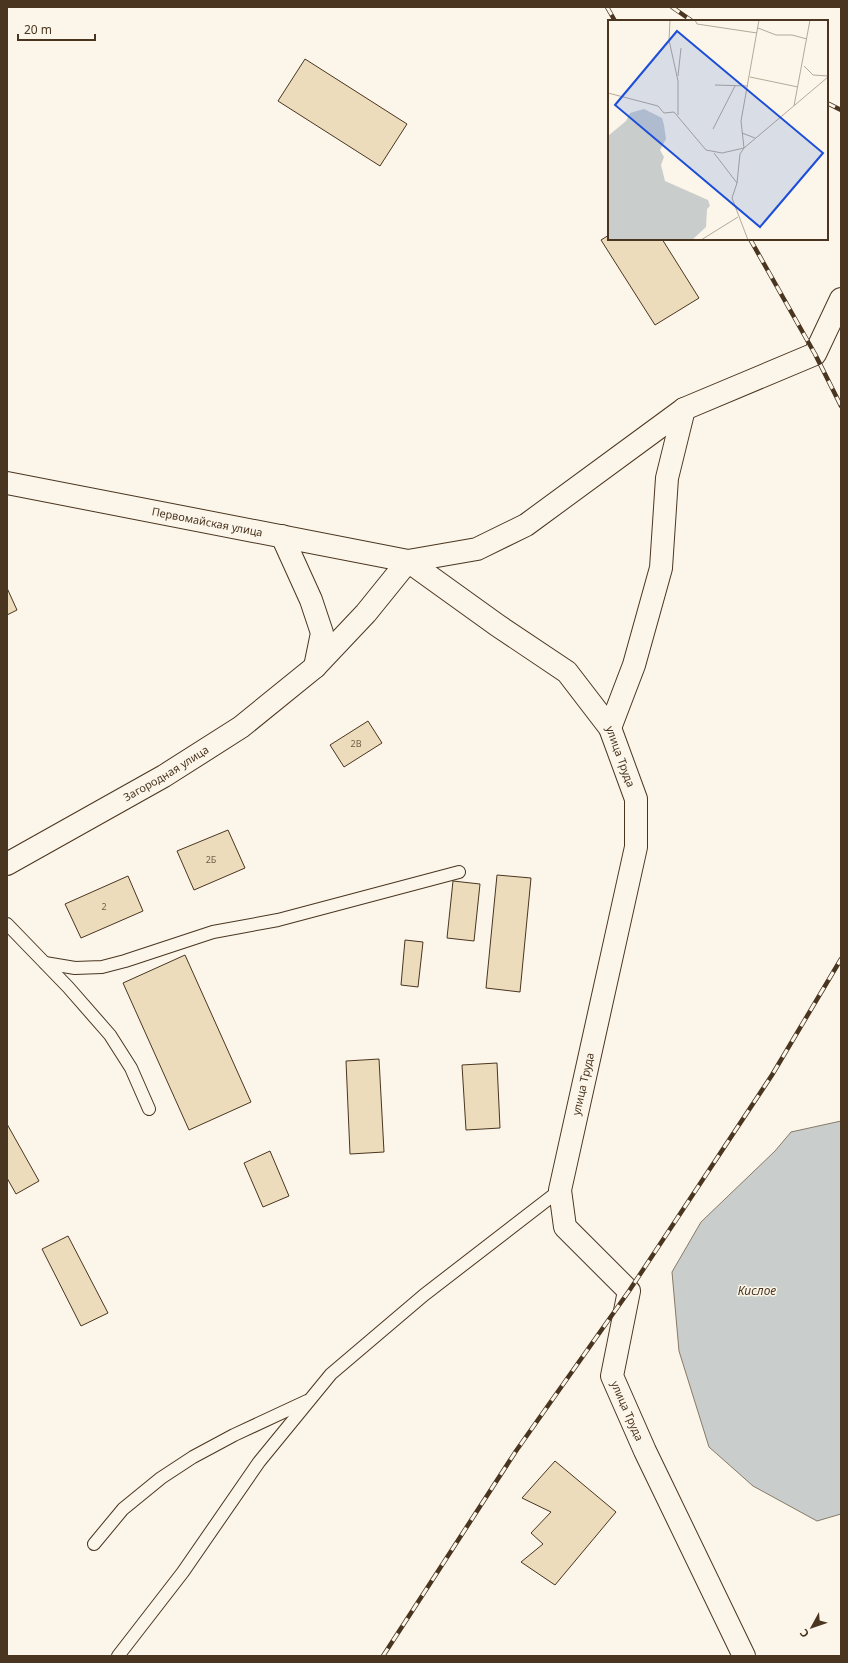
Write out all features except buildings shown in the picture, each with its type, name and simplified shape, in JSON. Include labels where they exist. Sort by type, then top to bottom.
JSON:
[{"type":"street","points":[[408,561],[477,549],[526,525],[684,409],[815,354],[841,299]]},
{"type":"street","points":[[610,728],[634,664],[661,568],[667,478],[684,409]]},
{"type":"street","name":"Первомайская улица","points":[[7,483],[408,561]]},
{"type":"street","points":[[282,536],[311,600],[322,633],[315,667]]},
{"type":"street","name":"Загородная улица","points":[[7,864],[164,776],[241,727],[315,667],[366,613],[408,561]]},
{"type":"street","name":"улица Труда","points":[[408,561],[497,625],[567,672],[610,728],[636,799],[636,847],[560,1190],[565,1227],[629,1291],[612,1376],[645,1451],[744,1656]]},
{"type":"lane","points":[[44,963],[75,968],[102,967],[214,932],[278,920],[459,872]]},
{"type":"lane","points":[[7,924],[68,987],[110,1035],[131,1068],[148,1109]]},
{"type":"lane","points":[[118,1656],[182,1572],[259,1462],[331,1374],[424,1295],[560,1190]]},
{"type":"lane","points":[[94,1544],[123,1508],[161,1478],[193,1457],[234,1435],[310,1400]]},
{"type":"water","name":"Кислое","points":[[841,1121],[841,1514],[817,1521],[753,1486],[709,1447],[679,1351],[672,1272],[701,1222],[775,1151],[791,1132]]},
{"type":"railway","points":[[607,7],[614,20]]},
{"type":"railway","points":[[672,7],[691,20]]},
{"type":"railway","points":[[828,104],[841,110]]},
{"type":"railway","points":[[751,240],[815,354],[841,406]]},
{"type":"railway","points":[[383,1656],[516,1451],[629,1291],[772,1075],[841,959]]}]
